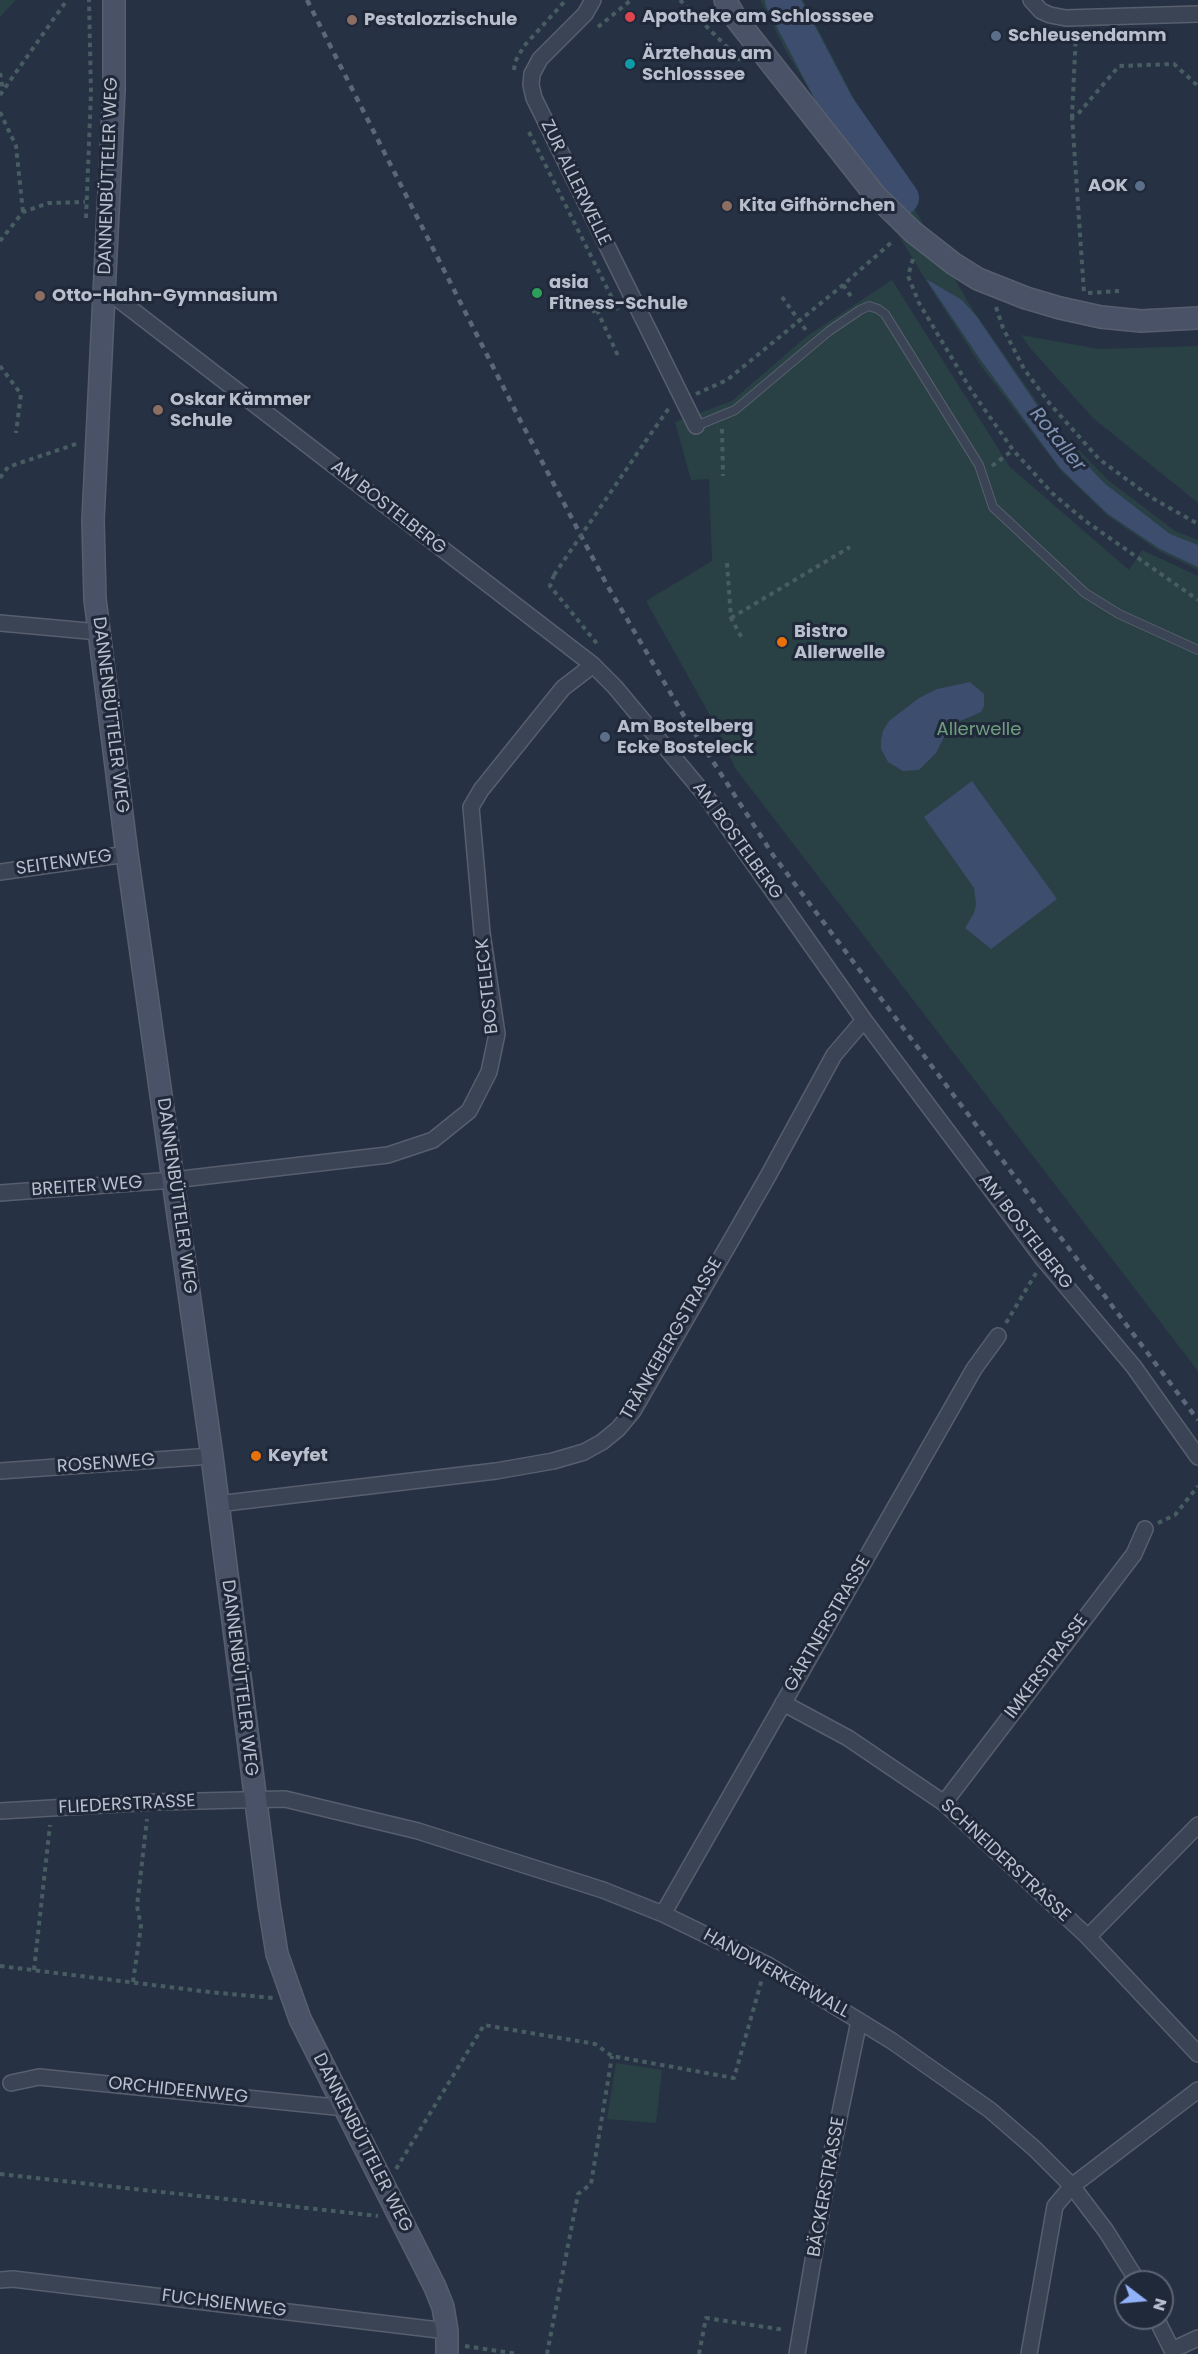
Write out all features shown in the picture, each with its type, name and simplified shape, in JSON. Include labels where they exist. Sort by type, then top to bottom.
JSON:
[{"type":"street","name":"DANNENBÜTTELER WEG","points":[[114,0],[114,90],[93,555],[99,632],[212,1456],[254,1799],[277,1954],[300,2019],[435,2287],[443,2307],[447,2331],[455,2350]]},
{"type":"street","name":"ZUR ALLERWELLE","points":[[585,14],[593,0]]},
{"type":"street","name":"ZUR ALLERWELLE","points":[[608,0],[585,14],[540,59],[532,74],[531,85],[534,98],[696,426]]},
{"type":"street","points":[[711,0],[737,20]]},
{"type":"street","points":[[725,0],[737,20],[875,195],[913,232],[954,264],[978,279],[1026,298],[1060,308],[1101,317],[1142,321],[1198,318]]},
{"type":"street","points":[[1031,0],[1041,11],[1050,15],[1077,18],[1198,14]]},
{"type":"street","name":"AM BOSTELBERG","points":[[104,294],[118,299],[593,665],[632,705],[706,796],[864,1020],[1044,1260],[1134,1367],[1198,1457]]},
{"type":"street","points":[[0,623],[99,632]]},
{"type":"street","name":"BOSTELECK","points":[[174,1180],[388,1155],[433,1140],[469,1110],[489,1072],[496,1034],[482,933],[471,807],[481,790],[563,688],[593,665]]},
{"type":"street","name":"SEITENWEG","points":[[0,872],[128,854]]},
{"type":"street","name":"TRÄNKEBERGSTRASSE","points":[[217,1504],[496,1471],[553,1461],[584,1452],[602,1442],[618,1429],[633,1411],[768,1176],[834,1055],[864,1020]]},
{"type":"street","name":"BREITER WEG","points":[[0,1193],[174,1180]]},
{"type":"street","name":"GÄRTNERSTRASSE","points":[[663,1914],[974,1370],[998,1336]]},
{"type":"street","name":"ROSENWEG","points":[[0,1471],[212,1456]]},
{"type":"street","name":"IMKERSTRASSE","points":[[944,1803],[1134,1554],[1145,1528]]},
{"type":"street","name":"SCHNEIDERSTRASSE","points":[[783,1703],[848,1738],[944,1803],[1088,1937],[1198,2054]]},
{"type":"street","name":"HANDWERKERWALL","points":[[254,1799],[285,1798],[418,1832],[603,1890],[663,1914],[766,1964],[892,2041],[990,2110],[1035,2149],[1072,2186],[1106,2231],[1130,2270]]},
{"type":"street","name":"FLIEDERSTRASSE","points":[[0,1811],[254,1799]]},
{"type":"street","points":[[1088,1937],[1198,1825]]},
{"type":"street","name":"BÄCKERSTRASSE","points":[[797,2354],[830,2161],[859,2020]]},
{"type":"street","name":"ORCHIDEENWEG","points":[[11,2083],[39,2077],[345,2108]]},
{"type":"street","points":[[1029,2354],[1055,2206],[1072,2186],[1198,2090]]},
{"type":"street","name":"FUCHSIENWEG","points":[[0,2280],[13,2279],[447,2331]]},
{"type":"street","points":[[1162,2330],[1173,2352],[1198,2338]]},
{"type":"lane","points":[[696,426],[735,410],[829,331],[869,306],[885,314],[983,473],[993,507],[1085,593],[1119,614],[1198,650]]},
{"type":"path","points":[[2,93],[67,0]]},
{"type":"path","points":[[89,0],[91,93],[86,218],[90,224]]},
{"type":"path","points":[[513,72],[515,62],[524,46],[566,0]]},
{"type":"path","points":[[680,0],[685,3],[689,0]]},
{"type":"path","points":[[1077,18],[1072,116],[1085,300]]},
{"type":"path","points":[[1072,116],[1078,114],[1119,66],[1174,64],[1198,86]]},
{"type":"path","points":[[0,73],[2,93]]},
{"type":"path","points":[[0,112],[16,147],[23,212]]},
{"type":"path","points":[[0,241],[23,212],[49,203],[108,201]]},
{"type":"path","points":[[593,665],[602,650],[550,586],[554,575],[668,408],[727,380],[892,241]]},
{"type":"path","points":[[913,259],[908,276],[919,303],[971,390],[1013,450],[1052,492],[1084,520],[1198,600]]},
{"type":"path","points":[[1084,293],[1119,291]]},
{"type":"path","points":[[782,297],[815,343]]},
{"type":"path","points":[[613,301],[595,311],[619,358]]},
{"type":"path","points":[[996,306],[1003,328],[1024,369],[1050,404],[1099,459],[1152,498],[1198,524]]},
{"type":"path","points":[[0,366],[21,394],[16,434]]},
{"type":"path","points":[[720,416],[723,476]]},
{"type":"path","points":[[0,478],[8,467],[85,441]]},
{"type":"path","points":[[983,473],[1013,450]]},
{"type":"path","points":[[731,618],[850,547]]},
{"type":"path","points":[[727,563],[731,618],[743,640]]},
{"type":"path","points":[[998,1336],[1044,1260]]},
{"type":"path","points":[[1145,1528],[1175,1515],[1198,1486]]},
{"type":"path","points":[[133,1982],[141,1926],[137,1906],[147,1822],[144,1804]]},
{"type":"path","points":[[33,1970],[52,1809]]},
{"type":"path","points":[[394,2173],[484,2025],[595,2044],[612,2056],[734,2078],[766,1964]]},
{"type":"path","points":[[0,1966],[275,1998]]},
{"type":"path","points":[[547,2354],[578,2194],[591,2184],[612,2056]]},
{"type":"path","points":[[0,2174],[399,2218]]},
{"type":"path","points":[[699,2354],[706,2319],[801,2333]]},
{"type":"path","points":[[455,2350],[518,2354]]},
{"type":"green space","points":[[0,0],[16,0],[0,17]]},
{"type":"green space","points":[[760,0],[803,0],[880,149],[971,307],[1049,419],[1108,480],[1175,531],[1198,540],[1198,570],[1159,551],[1108,516],[1062,472],[981,366],[935,295],[787,53]]},
{"type":"green space","name":"Allerwelle","points":[[892,280],[1010,467],[1129,570],[1142,550],[1198,576],[1198,1371],[735,768],[717,728],[646,601],[712,561],[709,479],[691,480],[675,422],[732,401],[807,336]]},
{"type":"green space","points":[[1021,335],[1099,349],[1198,346],[1198,503],[1093,418]]},
{"type":"green space","points":[[616,2063],[662,2070],[656,2123],[607,2119]]},
{"type":"water","points":[[926,279],[962,300],[977,317],[1051,426],[1104,483],[1170,534],[1198,545],[1198,567],[1160,549],[1108,514],[1060,468],[980,359]]},
{"type":"water","points":[[970,682],[984,694],[984,706],[981,712],[958,722],[947,731],[936,753],[919,770],[903,771],[888,762],[881,749],[881,740],[889,721],[919,698],[937,689]]},
{"type":"water","points":[[972,781],[1057,899],[991,949],[965,928],[974,913],[976,904],[974,888],[924,817]]},
{"type":"waterway","name":"Rotaller","points":[[782,0],[837,105],[902,198]]},
{"type":"railway","points":[[307,0],[518,416],[607,585],[687,721],[773,855],[1198,1420]]},
{"type":"place","name":"Apotheke am Schlosssee","points":[[630,17]]},
{"type":"place","name":"Pestalozzischule","points":[[352,20]]},
{"type":"place","name":"Schleusendamm","points":[[996,36]]},
{"type":"place","name":"Ärztehaus am Schlosssee","points":[[630,64]]},
{"type":"place","name":"AOK","points":[[1140,186]]},
{"type":"place","name":"Kita Gifhörnchen","points":[[727,206]]},
{"type":"place","name":"asia Fitness-Schule","points":[[537,293]]},
{"type":"place","name":"Otto-Hahn-Gymnasium","points":[[40,296]]},
{"type":"place","name":"Oskar Kämmer Schule","points":[[158,410]]},
{"type":"place","name":"Bistro Allerwelle","points":[[782,642]]},
{"type":"place","name":"Am Bostelberg Ecke Bosteleck","points":[[605,737]]},
{"type":"place","name":"Keyfet","points":[[256,1456]]}]
